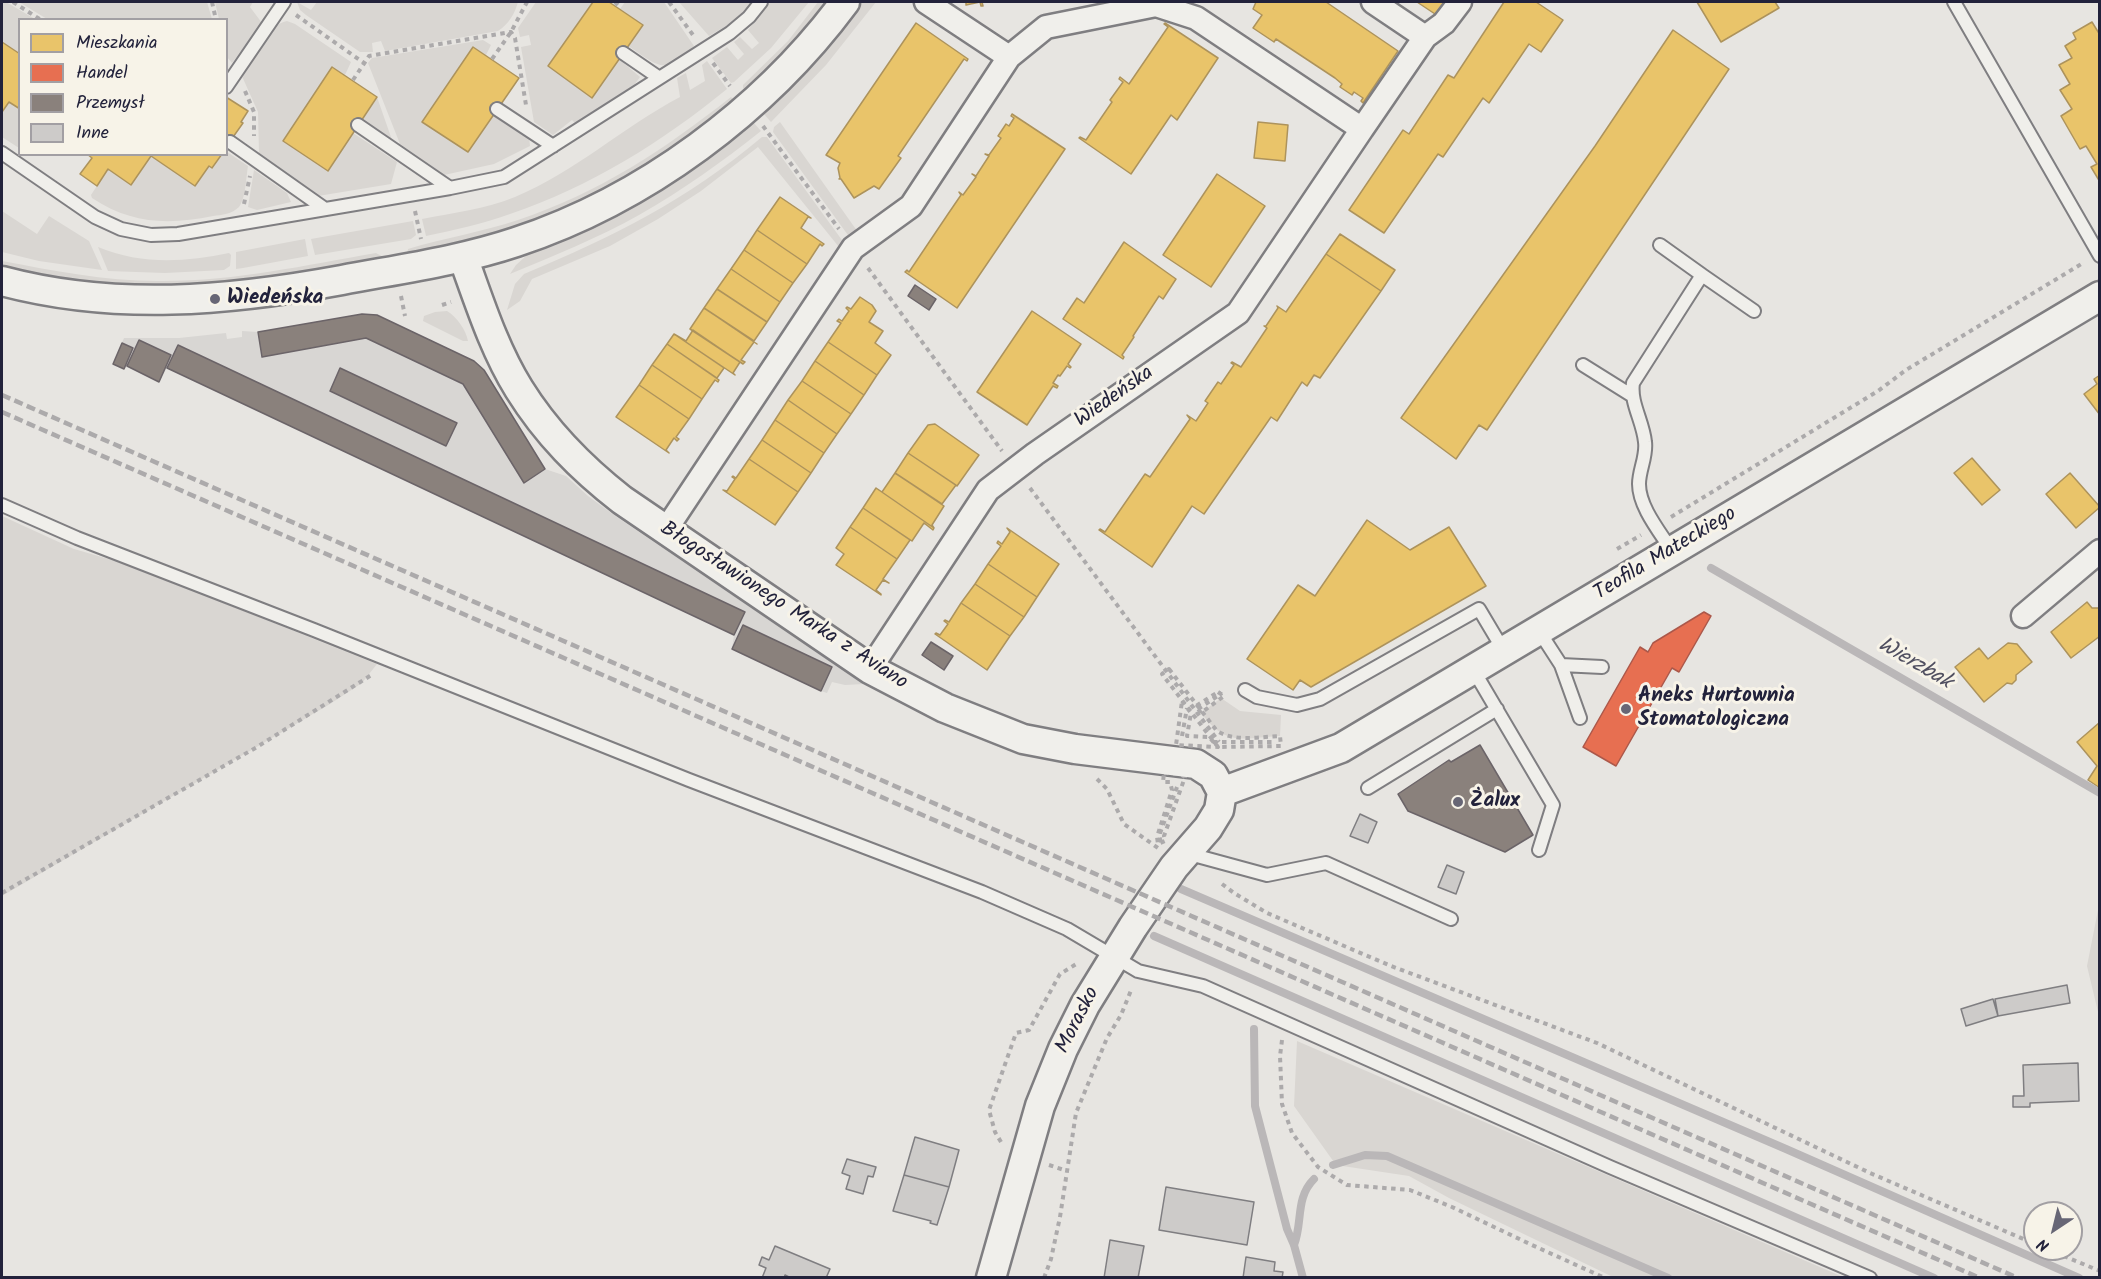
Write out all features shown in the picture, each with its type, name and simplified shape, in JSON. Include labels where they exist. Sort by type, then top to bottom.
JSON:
[{"type":"street","points":[[2,281],[28,288],[105,298],[182,301],[250,295],[463,257],[518,241],[581,216],[636,187],[715,135],[789,69],[845,2]]},
{"type":"street","points":[[927,2],[1009,57]]},
{"type":"street","points":[[1373,2],[1425,37]]},
{"type":"street","name":"Wiedeńska","points":[[870,669],[988,490],[1238,313],[1425,37],[1444,23],[1460,2]]},
{"type":"street","points":[[665,531],[853,248],[910,206],[1009,57],[1046,27],[1156,5],[1196,18],[1362,129]]},
{"type":"street","name":"Błogosławionego Marka z Aviano","points":[[463,257],[495,341],[518,388],[550,432],[584,470],[665,531],[870,669],[945,708],[1023,740],[1196,764],[1213,775],[1222,792]]},
{"type":"street","name":"Teofila Mateckiego","points":[[1222,792],[1341,748],[1474,671],[2100,296]]},
{"type":"street","points":[[2023,616],[2100,551]]},
{"type":"street","name":"Morasko","points":[[991,1278],[1044,1095],[1063,1049],[1085,1005],[1152,898],[1173,848],[1208,828],[1219,810],[1222,792]]},
{"type":"lane","points":[[2,153],[95,217],[121,229],[151,235],[178,234],[450,188],[504,177],[730,33],[749,17],[761,2]]},
{"type":"lane","points":[[1953,2],[2100,256]]},
{"type":"lane","points":[[228,84],[283,3]]},
{"type":"lane","points":[[623,53],[658,78]]},
{"type":"lane","points":[[497,109],[553,146]]},
{"type":"lane","points":[[358,125],[450,188]]},
{"type":"lane","points":[[230,142],[326,209]]},
{"type":"lane","points":[[1660,245],[1754,312]]},
{"type":"lane","points":[[1672,552],[1646,508],[1640,493],[1639,479],[1645,442],[1631,395],[1633,383],[1702,275]]},
{"type":"lane","points":[[1583,365],[1631,395]]},
{"type":"lane","points":[[2,505],[77,538],[689,780],[982,892],[1067,929],[1138,971],[1203,987],[1610,1167],[1870,1278]]},
{"type":"lane","points":[[1245,690],[1257,697],[1297,705],[1320,699],[1479,609],[1504,652]]},
{"type":"lane","points":[[1539,631],[1561,665],[1580,718]]},
{"type":"lane","points":[[1561,665],[1602,667]]},
{"type":"lane","points":[[1474,671],[1553,804],[1539,850]]},
{"type":"lane","points":[[1368,788],[1497,709]]},
{"type":"lane","points":[[1173,848],[1267,875],[1326,863],[1451,919]]},
{"type":"path","points":[[13,2],[38,18]]},
{"type":"path","points":[[212,2],[216,18]]},
{"type":"path","points":[[492,59],[511,32],[527,2]]},
{"type":"path","points":[[669,2],[733,90]]},
{"type":"path","points":[[283,3],[364,63]]},
{"type":"path","points":[[352,80],[369,56],[511,32]]},
{"type":"path","points":[[511,32],[515,38],[530,130]]},
{"type":"path","points":[[766,130],[1185,701],[1217,731],[1227,737],[1280,736],[1281,746],[1218,745],[1181,762]]},
{"type":"path","points":[[411,195],[421,240]]},
{"type":"path","points":[[401,295],[405,316]]},
{"type":"path","points":[[442,305],[451,302]]},
{"type":"path","points":[[2,893],[257,747],[330,702],[390,660]]},
{"type":"path","points":[[1165,672],[1169,669],[1218,745]]},
{"type":"path","points":[[1209,737],[1187,736],[1196,711],[1227,690]]},
{"type":"path","points":[[1181,762],[1176,745],[1185,701]]},
{"type":"path","points":[[1173,848],[1159,836],[1181,762],[1187,708],[1185,701]]},
{"type":"path","points":[[1187,708],[1196,711],[1209,737],[1218,745]]},
{"type":"path","points":[[1164,773],[1180,774],[1185,777],[1164,836],[1165,841],[1173,848],[1158,844],[1156,837],[1172,786],[1170,782],[1163,782],[1164,773]]},
{"type":"path","points":[[1093,776],[1107,789],[1124,824],[1165,853],[1173,848]]},
{"type":"path","points":[[1216,879],[1267,913],[1391,966],[1597,1043],[1870,1173],[2023,1239]]},
{"type":"path","points":[[1284,1022],[1280,1056],[1282,1104],[1292,1133],[1318,1167],[1347,1185],[1410,1190],[1605,1278]]},
{"type":"path","points":[[1044,1278],[1052,1259],[1076,1113],[1114,1024]]},
{"type":"path","points":[[2076,1261],[2100,1271]]},
{"type":"shaded area","points":[[2,2],[6,2],[33,18],[18,18],[18,53],[2,42]]},
{"type":"shaded area","points":[[19,2],[207,2],[212,18],[45,18]]},
{"type":"shaded area","points":[[215,2],[253,2],[250,7],[262,23],[232,63],[228,58],[228,18],[219,18]]},
{"type":"shaded area","points":[[297,2],[311,10],[317,2],[518,2],[511,18],[498,31],[385,51],[381,41],[372,43],[373,52],[360,52],[306,15],[300,10]]},
{"type":"shaded area","points":[[536,2],[593,2],[548,66],[592,97],[619,59],[640,77],[629,92],[577,125],[572,120],[553,135],[534,122],[521,47],[531,45],[529,35],[520,37],[518,28]]},
{"type":"shaded area","points":[[625,2],[664,2],[694,46],[684,56],[668,65],[661,65],[647,59],[628,46],[643,25],[620,9]]},
{"type":"shaded area","points":[[679,2],[752,2],[736,20],[709,36]]},
{"type":"shaded area","points":[[770,2],[809,2],[771,48],[731,83],[712,58],[727,47],[738,60],[744,54],[734,42],[740,37],[752,49],[759,43],[748,30]]},
{"type":"shaded area","points":[[818,2],[824,2],[809,27],[747,91],[743,88],[743,85],[788,41]]},
{"type":"shaded area","points":[[863,2],[876,2],[826,65],[771,122],[763,113],[816,61]]},
{"type":"shaded area","points":[[287,21],[351,62],[345,75],[332,67],[283,141],[328,171],[353,133],[397,162],[391,184],[318,196],[259,153],[258,112],[241,74],[273,28]]},
{"type":"shaded area","points":[[483,40],[491,45],[486,55],[473,47],[422,122],[468,152],[493,115],[529,137],[530,146],[494,164],[444,175],[400,144],[368,63],[372,58]]},
{"type":"shaded area","points":[[707,61],[727,89],[651,145],[597,177],[540,203],[489,221],[426,236],[422,219],[504,201],[537,187],[579,162],[680,97],[677,78],[686,73],[690,90],[705,81],[702,65]]},
{"type":"shaded area","points":[[377,97],[392,140],[362,120]]},
{"type":"shaded area","points":[[731,97],[735,101],[684,140],[602,190],[544,217],[501,232],[407,255],[408,249],[518,220],[576,197],[656,152]]},
{"type":"shaded area","points":[[9,102],[18,108],[18,147],[2,137],[2,112]]},
{"type":"shaded area","points":[[753,122],[761,131],[717,165],[671,196],[608,231],[510,274],[527,255],[579,232],[712,154]]},
{"type":"shaded area","points":[[780,122],[860,235],[853,242],[773,132],[774,127]]},
{"type":"shaded area","points":[[762,137],[767,137],[847,247],[843,252],[758,147],[701,191],[658,219],[610,246],[532,279],[520,301],[507,310],[515,284],[524,274],[588,246],[648,215],[706,180]]},
{"type":"shaded area","points":[[228,153],[248,166],[241,203],[239,207],[227,214],[181,221],[150,220],[121,213],[92,198],[91,195],[108,169],[131,184],[151,156],[195,186],[209,166],[213,168],[221,156],[228,156]]},
{"type":"shaded area","points":[[254,170],[287,193],[291,202],[257,210],[248,207]]},
{"type":"shaded area","points":[[2,211],[37,234],[49,216],[89,241],[102,270],[39,261],[2,252]]},
{"type":"shaded area","points":[[413,221],[416,235],[411,239],[315,255],[311,239]]},
{"type":"shaded area","points":[[305,239],[308,256],[236,269],[236,252]]},
{"type":"shaded area","points":[[98,247],[130,257],[163,260],[229,253],[231,255],[230,266],[224,270],[165,273],[108,271]]},
{"type":"shaded area","points":[[376,253],[385,258],[251,281],[157,288],[79,282],[2,267],[2,261],[103,278],[143,281],[191,280],[271,272]]},
{"type":"shaded area","points":[[447,311],[460,324],[468,341],[463,341],[423,321],[424,316]]},
{"type":"shaded area","points":[[362,314],[484,371],[545,469],[566,476],[614,515],[864,684],[845,685],[832,682],[827,693],[821,691],[732,649],[734,635],[167,368],[159,382],[127,367],[124,369],[113,364],[124,338],[179,338],[226,333],[227,339],[242,337],[242,331],[258,332]]},
{"type":"shaded area","points":[[2,516],[74,549],[126,564],[377,664],[362,683],[330,704],[2,896]]},
{"type":"shaded area","points":[[1221,698],[1240,711],[1281,715],[1280,736],[1245,739],[1227,736],[1219,731],[1201,713]]},
{"type":"shaded area","points":[[2099,905],[2099,1016],[2087,966]]},
{"type":"shaded area","points":[[1297,1041],[1843,1277],[1613,1277],[1449,1198],[1409,1176],[1336,1165],[1294,1106]]},
{"type":"building: Mieszkania","points":[[593,2],[609,2],[643,25],[592,98],[548,66]]},
{"type":"building: Mieszkania","points":[[1256,2],[1326,2],[1398,51],[1363,103],[1361,101],[1363,98],[1354,92],[1352,95],[1340,87],[1342,84],[1335,78],[1276,39],[1274,42],[1253,28],[1262,15],[1253,9]]},
{"type":"building: Mieszkania","points":[[1417,2],[1447,2],[1434,20],[1435,14]]},
{"type":"building: Mieszkania","points":[[1504,2],[1536,2],[1563,20],[1541,52],[1529,44],[1489,103],[1483,98],[1443,157],[1438,154],[1384,233],[1349,210],[1403,130],[1409,134],[1448,75],[1454,78]]},
{"type":"building: Mieszkania","points":[[1697,2],[1775,2],[1779,8],[1721,42]]},
{"type":"building: Mieszkania","points":[[2092,22],[2100,35],[2100,182],[2091,167],[2097,164],[2086,146],[2080,149],[2061,116],[2072,109],[2060,90],[2070,84],[2059,65],[2072,58],[2065,46],[2076,39],[2073,33]]},
{"type":"building: Mieszkania","points":[[916,23],[968,59],[967,61],[964,59],[898,156],[901,158],[879,189],[874,186],[854,198],[839,179],[840,163],[826,155]]},
{"type":"building: Mieszkania","points":[[1165,23],[1218,58],[1177,120],[1171,115],[1131,174],[1079,138],[1086,140],[1112,102],[1110,100],[1123,82],[1119,79],[1120,77],[1129,84],[1168,27]]},
{"type":"building: Mieszkania","points":[[1673,30],[1729,69],[1487,430],[1479,425],[1456,459],[1401,418],[1595,146]]},
{"type":"building: Mieszkania","points":[[2,42],[18,53],[18,108],[9,102],[2,112]]},
{"type":"building: Mieszkania","points":[[473,47],[519,78],[468,152],[422,122]]},
{"type":"building: Mieszkania","points":[[332,67],[377,97],[328,171],[283,141]]},
{"type":"building: Mieszkania","points":[[228,98],[248,111],[241,122],[243,123],[228,144]]},
{"type":"building: Mieszkania","points":[[1012,114],[1065,149],[957,308],[905,272],[907,270],[909,272],[961,195],[959,192],[963,195],[976,177],[972,174],[976,176],[989,156],[985,154],[989,155],[1001,138],[998,136],[1006,124],[1009,126],[1014,118]]},
{"type":"building: Mieszkania","points":[[1258,122],[1288,125],[1285,161],[1254,158]]},
{"type":"building: Mieszkania","points":[[90,156],[151,156],[131,185],[108,169],[97,186],[80,174],[92,158]]},
{"type":"building: Mieszkania","points":[[151,156],[221,156],[212,168],[209,166],[195,186]]},
{"type":"building: Mieszkania","points":[[1217,174],[1265,206],[1211,287],[1163,255]]},
{"type":"building: Mieszkania","points":[[780,197],[811,218],[808,217],[801,228],[824,244],[822,246],[820,244],[807,264],[757,230]]},
{"type":"building: Mieszkania","points":[[757,230],[807,264],[793,283],[744,250]]},
{"type":"building: Mieszkania","points":[[1340,234],[1395,270],[1381,291],[1326,254]]},
{"type":"building: Mieszkania","points":[[1124,242],[1176,279],[1163,299],[1159,296],[1122,355],[1123,359],[1063,319],[1077,298],[1084,303]]},
{"type":"building: Mieszkania","points":[[744,250],[793,283],[780,302],[731,269]]},
{"type":"building: Mieszkania","points":[[1326,254],[1381,291],[1320,378],[1314,375],[1307,386],[1302,382],[1277,421],[1271,417],[1204,514],[1192,506],[1152,567],[1099,530],[1105,532],[1145,474],[1150,477],[1190,419],[1187,415],[1196,421],[1208,403],[1205,401],[1234,365],[1231,363],[1241,367],[1267,328],[1264,326],[1278,308],[1277,306],[1286,312]]},
{"type":"building: Mieszkania","points":[[731,269],[780,302],[767,322],[717,289]]},
{"type":"building: Mieszkania","points":[[717,289],[767,322],[754,341],[704,308]]},
{"type":"building: Mieszkania","points":[[860,297],[872,305],[876,311],[869,322],[883,331],[875,343],[891,355],[877,375],[828,342],[841,323],[837,321],[839,319],[842,321],[849,311],[846,308],[851,309]]},
{"type":"building: Mieszkania","points":[[704,308],[757,344],[754,342],[741,360],[745,362],[743,364],[690,329]]},
{"type":"building: Mieszkania","points":[[1032,311],[1081,344],[1068,364],[1071,367],[1067,366],[1053,383],[1058,386],[1057,388],[1053,386],[1027,425],[977,392]]},
{"type":"building: Mieszkania","points":[[693,330],[740,362],[733,373],[735,375],[674,334],[686,341]]},
{"type":"building: Mieszkania","points":[[674,334],[724,368],[717,378],[667,344]]},
{"type":"building: Mieszkania","points":[[828,342],[877,375],[864,395],[815,361]]},
{"type":"building: Mieszkania","points":[[667,344],[719,380],[718,382],[715,380],[702,399],[652,365]]},
{"type":"building: Mieszkania","points":[[815,361],[864,395],[851,414],[802,381]]},
{"type":"building: Mieszkania","points":[[652,365],[702,399],[689,419],[639,385]]},
{"type":"building: Mieszkania","points":[[2100,375],[2100,415],[2084,394],[2097,384],[2094,379]]},
{"type":"building: Mieszkania","points":[[802,381],[851,414],[837,434],[788,400]]},
{"type":"building: Mieszkania","points":[[639,385],[689,419],[676,437],[679,439],[677,441],[674,438],[666,450],[669,453],[616,417]]},
{"type":"building: Mieszkania","points":[[788,400],[837,434],[824,453],[775,420]]},
{"type":"building: Mieszkania","points":[[775,420],[824,453],[811,473],[762,440]]},
{"type":"building: Mieszkania","points":[[935,424],[979,455],[957,486],[908,453],[928,425]]},
{"type":"building: Mieszkania","points":[[762,440],[811,473],[798,492],[749,459]]},
{"type":"building: Mieszkania","points":[[908,453],[956,485],[942,504],[895,473]]},
{"type":"building: Mieszkania","points":[[1972,458],[2000,490],[1982,505],[1954,473]]},
{"type":"building: Mieszkania","points":[[749,459],[798,492],[775,525],[723,490],[727,491],[735,479],[732,477],[736,478]]},
{"type":"building: Mieszkania","points":[[895,473],[944,506],[932,525],[934,528],[876,488],[882,492]]},
{"type":"building: Mieszkania","points":[[2070,473],[2100,507],[2076,528],[2046,494]]},
{"type":"building: Mieszkania","points":[[876,488],[934,528],[933,530],[924,523],[912,541],[863,508]]},
{"type":"building: Mieszkania","points":[[863,508],[910,540],[897,559],[850,527]]},
{"type":"building: Mieszkania","points":[[1367,520],[1410,550],[1449,527],[1486,586],[1311,687],[1300,680],[1293,690],[1247,659],[1298,585],[1315,596]]},
{"type":"building: Mieszkania","points":[[850,527],[897,559],[883,579],[889,583],[883,580],[876,590],[881,595],[836,565],[844,554],[836,548]]},
{"type":"building: Mieszkania","points":[[1007,528],[1059,564],[1037,597],[988,564],[1001,546],[997,543],[998,541],[1002,544],[1010,532]]},
{"type":"building: Mieszkania","points":[[988,564],[1037,597],[1024,617],[975,584]]},
{"type":"building: Mieszkania","points":[[975,584],[1024,617],[1010,636],[961,603]]},
{"type":"building: Mieszkania","points":[[2087,602],[2092,608],[2100,610],[2100,636],[2071,658],[2051,632]]},
{"type":"building: Mieszkania","points":[[961,603],[1010,636],[987,670],[935,634],[940,635],[948,624],[944,621],[949,622]]},
{"type":"building: Mieszkania","points":[[2008,643],[2017,644],[2032,662],[2016,675],[2016,680],[2012,684],[2007,683],[1984,702],[1955,667],[1979,648],[1988,659]]},
{"type":"building: Mieszkania","points":[[2100,722],[2100,788],[2088,780],[2097,766],[2077,742]]},
{"type":"building: Handel","name":"Aneks Hurtownia Stomatologiczna","points":[[1704,612],[1711,616],[1679,672],[1672,668],[1616,766],[1583,747],[1640,647],[1648,652],[1653,643]]},
{"type":"building: Przemysł","points":[[915,285],[936,299],[929,310],[908,296]]},
{"type":"building: Przemysł","points":[[362,314],[377,315],[474,361],[484,370],[545,469],[524,483],[463,384],[366,338],[262,357],[258,332]]},
{"type":"building: Przemysł","points":[[139,340],[171,355],[159,382],[127,366]]},
{"type":"building: Przemysł","points":[[122,343],[133,348],[124,369],[113,364]]},
{"type":"building: Przemysł","points":[[178,345],[745,612],[734,635],[167,368]]},
{"type":"building: Przemysł","points":[[340,368],[457,423],[446,446],[330,391]]},
{"type":"building: Przemysł","points":[[743,625],[832,667],[821,691],[732,649]]},
{"type":"building: Przemysł","points":[[931,642],[953,656],[944,670],[922,655]]},
{"type":"building: Przemysł","name":"Żalux","points":[[1480,745],[1533,835],[1505,852],[1408,811],[1398,794],[1449,760],[1451,762]]},
{"type":"building: Inne","points":[[1360,814],[1377,822],[1368,843],[1350,836]]},
{"type":"building: Inne","points":[[1447,865],[1464,872],[1456,894],[1438,887]]},
{"type":"building: Inne","points":[[2067,985],[2070,1003],[1998,1016],[1995,999]]},
{"type":"building: Inne","points":[[1993,999],[1998,1016],[1966,1026],[1961,1009]]},
{"type":"building: Inne","points":[[2078,1063],[2079,1101],[2030,1103],[2030,1107],[2013,1107],[2013,1096],[2024,1096],[2023,1065]]},
{"type":"building: Inne","points":[[915,1137],[959,1150],[949,1187],[904,1175]]},
{"type":"building: Inne","points":[[847,1159],[876,1167],[873,1177],[868,1176],[863,1194],[846,1189],[850,1176],[842,1173]]},
{"type":"building: Inne","points":[[904,1175],[949,1187],[937,1225],[930,1223],[931,1221],[893,1211]]},
{"type":"building: Inne","points":[[1166,1187],[1254,1202],[1247,1245],[1159,1230]]},
{"type":"building: Inne","points":[[1110,1240],[1144,1246],[1138,1278],[1104,1278]]},
{"type":"building: Inne","points":[[775,1246],[830,1269],[826,1278],[791,1278],[785,1275],[784,1278],[762,1278],[766,1268],[759,1265],[762,1257],[769,1260]]},
{"type":"building: Inne","points":[[1246,1257],[1275,1262],[1274,1271],[1283,1272],[1282,1278],[1243,1278]]},
{"type":"waterway","name":"Wierzbak","points":[[1711,568],[2100,793]]},
{"type":"waterway","points":[[1181,889],[1786,1149],[2079,1278]]},
{"type":"waterway","points":[[1154,936],[1934,1278]]},
{"type":"waterway","points":[[1254,1029],[1255,1106],[1287,1229],[1303,1278]]},
{"type":"waterway","points":[[1333,1165],[1365,1155],[1387,1156],[1668,1278]]},
{"type":"waterway","points":[[1294,1245],[1304,1194],[1314,1179]]},
{"type":"railway","points":[[2,395],[2018,1278]]},
{"type":"railway","points":[[2,412],[1980,1278]]},
{"type":"place","name":"Wiedeńska","points":[[215,299]]},
{"type":"place","name":"Aneks Hurtownia Stomatologiczna","points":[[1626,709]]},
{"type":"place","name":"Żalux","points":[[1458,802]]}]
